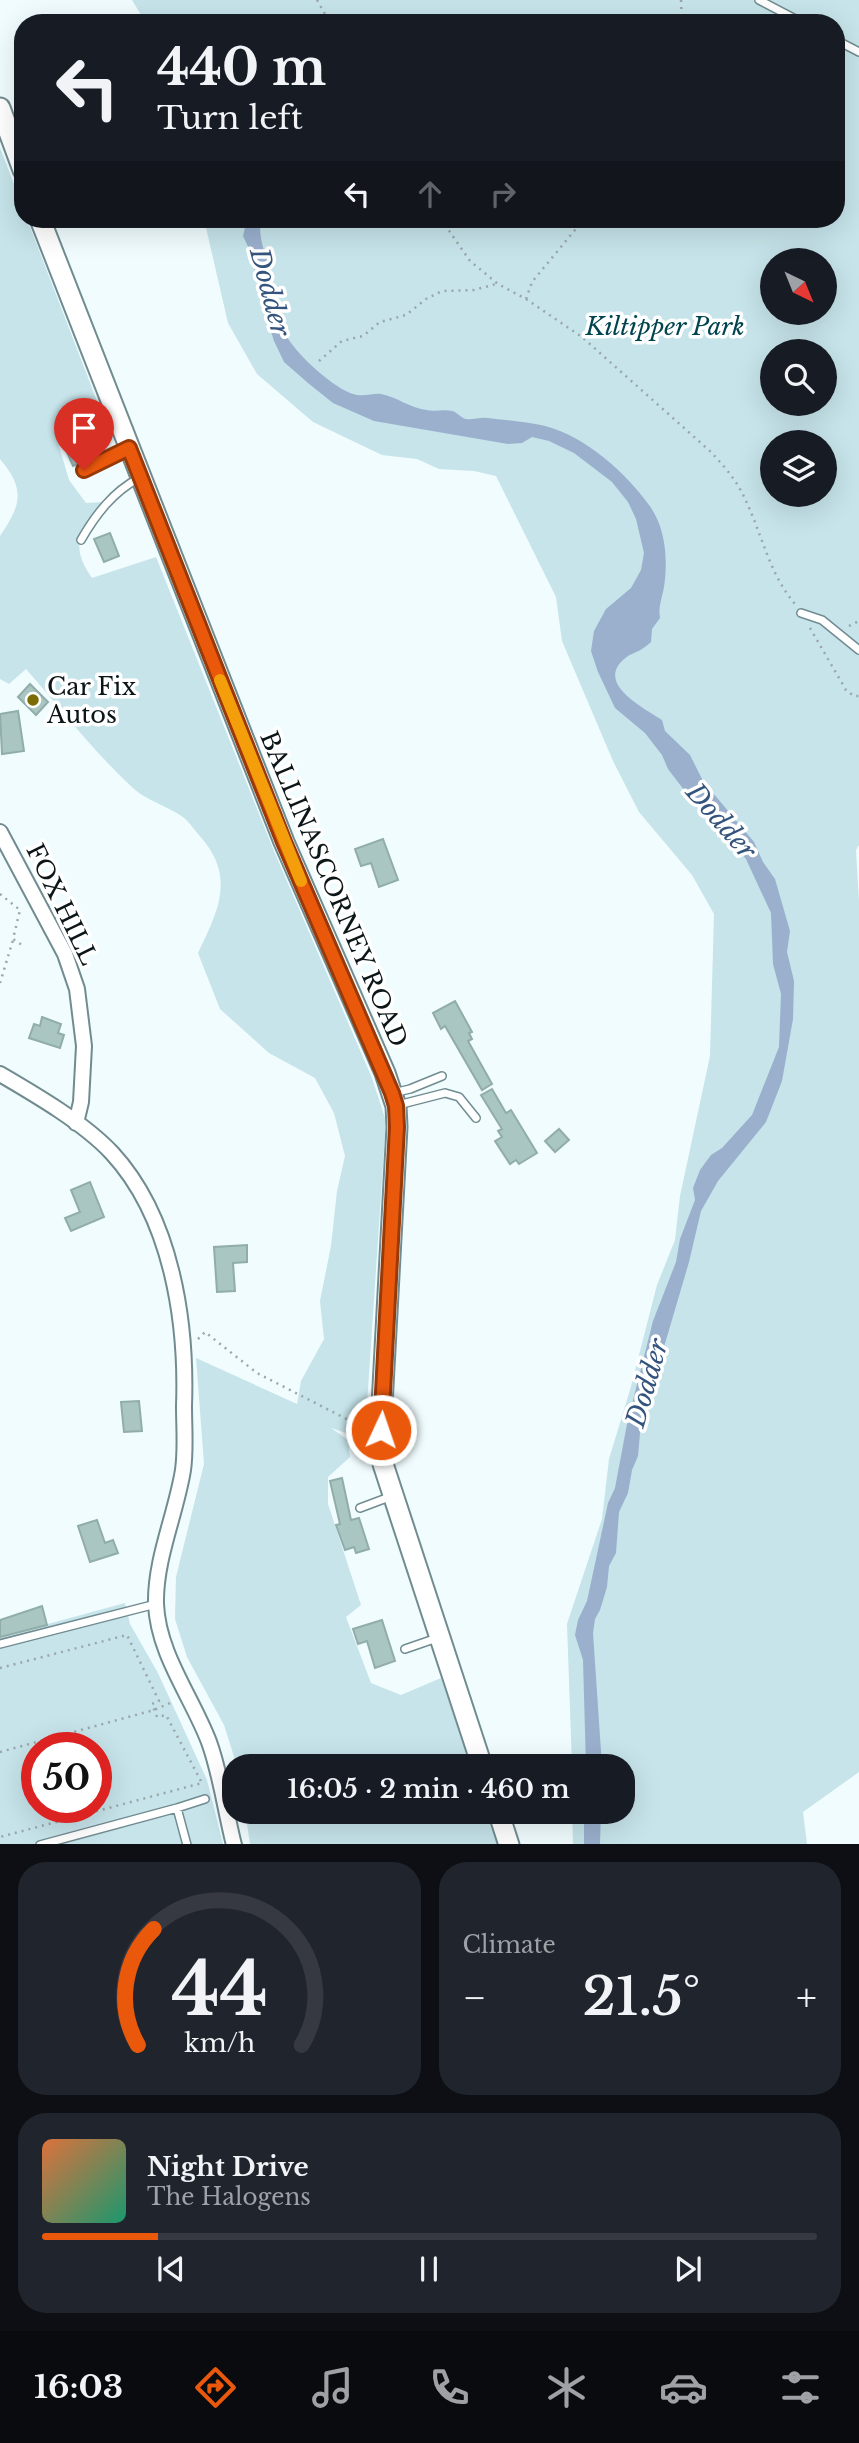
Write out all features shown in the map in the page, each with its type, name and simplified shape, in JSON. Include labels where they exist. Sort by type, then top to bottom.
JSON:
[{"type":"main road","points":[[0,108],[14,146]]},
{"type":"main road","name":"BALLINASCORNEY ROAD","points":[[43,228],[284,842],[394,1100],[397,1127],[381,1430],[383,1464],[478,1754]]},
{"type":"main road","points":[[502,1824],[509,1844]]},
{"type":"street","name":"FOX HILL","points":[[0,832],[65,954],[77,989],[83,1046],[81,1102],[76,1123]]},
{"type":"street","points":[[0,1074],[76,1123],[113,1154],[156,1222],[173,1277],[184,1352],[185,1436],[178,1497],[158,1579],[156,1604],[159,1628],[167,1650],[209,1742],[219,1773],[234,1844]]},
{"type":"lane","points":[[759,0],[786,14]]},
{"type":"lane","points":[[84,470],[129,448]]},
{"type":"lane","points":[[82,540],[92,521],[116,493],[141,477]]},
{"type":"lane","points":[[801,612],[822,620],[859,650]]},
{"type":"lane","points":[[394,1100],[410,1089],[442,1076]]},
{"type":"lane","points":[[394,1100],[445,1093],[459,1097],[476,1118]]},
{"type":"lane","points":[[360,1508],[392,1496]]},
{"type":"lane","points":[[0,1644],[156,1604]]},
{"type":"lane","points":[[405,1649],[439,1637]]},
{"type":"lane","points":[[40,1844],[205,1799]]},
{"type":"lane","points":[[177,1808],[187,1844]]},
{"type":"path","points":[[447,228],[470,261],[498,284],[526,299],[582,337],[711,452],[728,471],[741,491],[783,591],[801,612],[846,690],[859,696]]},
{"type":"path","points":[[526,299],[532,282],[577,228]]},
{"type":"path","points":[[319,361],[342,341],[363,336],[380,322],[406,315],[426,299],[442,291],[474,290],[498,284]]},
{"type":"path","points":[[0,894],[20,910],[0,983]]},
{"type":"path","points":[[13,939],[22,945]]},
{"type":"path","points":[[198,1338],[205,1332],[257,1373],[366,1429],[381,1430]]},
{"type":"path","points":[[0,1668],[127,1635],[159,1701],[152,1704],[157,1717],[166,1715],[202,1783],[0,1837]]},
{"type":"path","points":[[0,1752],[154,1710],[170,1703]]},
{"type":"green space","name":"Kiltipper Park","points":[[132,0],[859,0],[859,845],[856,850],[859,902],[859,1772],[803,1812],[807,1844],[573,1844],[572,1824],[635,1824],[635,1754],[572,1754],[567,1624],[602,1519],[609,1459],[657,1285],[675,1240],[680,1196],[710,1056],[714,914],[692,875],[639,812],[613,761],[562,641],[556,597],[496,476],[474,471],[439,469],[417,459],[382,455],[313,422],[257,374],[228,323],[206,228],[845,228],[845,14],[141,14]]},
{"type":"green space","points":[[0,148],[14,184],[14,228],[30,228],[102,414],[57,439],[69,480],[86,503],[103,502],[83,530],[79,547],[81,556],[92,578],[156,557],[274,851],[372,1078],[386,1121],[366,1419],[355,1436],[331,1428],[348,1440],[350,1457],[328,1477],[328,1504],[361,1605],[346,1617],[371,1683],[401,1695],[441,1678],[467,1754],[233,1754],[224,1725],[187,1657],[175,1619],[176,1577],[204,1464],[196,1358],[297,1404],[301,1381],[324,1339],[320,1301],[345,1156],[334,1113],[315,1078],[269,1053],[220,1009],[198,953],[212,922],[220,893],[217,865],[210,850],[183,817],[139,793],[119,775],[26,669],[9,684],[0,679],[0,536],[13,515],[18,497],[14,479],[0,459]]},
{"type":"green space","points":[[125,1603],[130,1624],[158,1673],[207,1780],[223,1844],[0,1844],[0,1637]]},
{"type":"green space","points":[[247,1824],[491,1824],[498,1844],[250,1844]]},
{"type":"water","name":"Dodder","points":[[245,228],[260,228],[281,326],[304,358],[332,383],[354,394],[381,394],[420,409],[452,411],[466,419],[516,421],[560,431],[603,457],[640,493],[655,514],[662,534],[665,577],[660,618],[652,629],[651,642],[623,660],[616,669],[615,678],[626,695],[662,720],[665,731],[690,755],[703,781],[754,842],[775,879],[790,931],[787,952],[794,981],[793,1019],[782,1081],[766,1122],[718,1181],[701,1211],[689,1262],[641,1422],[638,1456],[632,1470],[628,1493],[619,1512],[616,1553],[609,1566],[607,1587],[595,1619],[593,1633],[601,1754],[586,1754],[583,1660],[575,1635],[578,1620],[587,1601],[653,1321],[676,1262],[680,1239],[695,1200],[693,1188],[700,1170],[711,1155],[722,1148],[752,1115],[779,1047],[781,994],[773,964],[771,913],[746,859],[709,816],[694,803],[645,733],[615,708],[598,672],[591,651],[594,631],[606,609],[631,588],[641,570],[644,553],[636,519],[628,502],[612,482],[574,453],[549,441],[532,437],[522,443],[508,444],[374,421],[333,403],[284,362],[265,312],[250,251],[243,236]]},
{"type":"water","points":[[584,1824],[601,1824],[600,1844],[584,1844]]},
{"type":"building","points":[[78,434],[89,459],[73,466],[62,441]]},
{"type":"building","points":[[110,533],[119,556],[104,562],[94,539]]},
{"type":"building","name":"Car Fix Autos","points":[[30,684],[48,702],[36,715],[18,697]]},
{"type":"building","points":[[18,711],[24,751],[2,754],[0,714]]},
{"type":"building","points":[[383,839],[398,880],[379,887],[371,863],[361,866],[355,849]]},
{"type":"building","points":[[455,1001],[472,1032],[469,1033],[472,1039],[468,1041],[492,1084],[482,1090],[445,1026],[441,1029],[433,1013]]},
{"type":"building","points":[[42,1017],[61,1024],[58,1033],[64,1035],[60,1048],[29,1038],[34,1024],[40,1026]]},
{"type":"building","points":[[492,1089],[506,1113],[511,1110],[537,1153],[519,1164],[516,1160],[510,1164],[495,1141],[502,1137],[498,1131],[502,1129],[481,1095]]},
{"type":"building","points":[[559,1129],[569,1140],[555,1152],[545,1141]]},
{"type":"building","points":[[90,1182],[104,1217],[71,1231],[65,1218],[80,1212],[71,1190]]},
{"type":"building","points":[[247,1245],[247,1262],[233,1263],[235,1291],[217,1292],[214,1247]]},
{"type":"building","points":[[139,1401],[142,1431],[124,1432],[121,1402]]},
{"type":"building","points":[[342,1478],[351,1520],[359,1518],[369,1549],[356,1553],[354,1547],[345,1550],[336,1525],[340,1524],[330,1481]]},
{"type":"building","points":[[97,1520],[105,1543],[113,1540],[118,1553],[90,1562],[78,1526]]},
{"type":"building","points":[[42,1606],[47,1625],[0,1637],[0,1620]]},
{"type":"building","points":[[382,1620],[395,1661],[375,1668],[367,1641],[358,1644],[353,1629]]},
{"type":"slow traffic","points":[[220,680],[301,881]]},
{"type":"place","name":"Car Fix Autos","points":[[33,700]]},
{"type":"route","points":[[84,470],[129,448],[284,842],[392,1093],[397,1127],[381,1430]]}]
